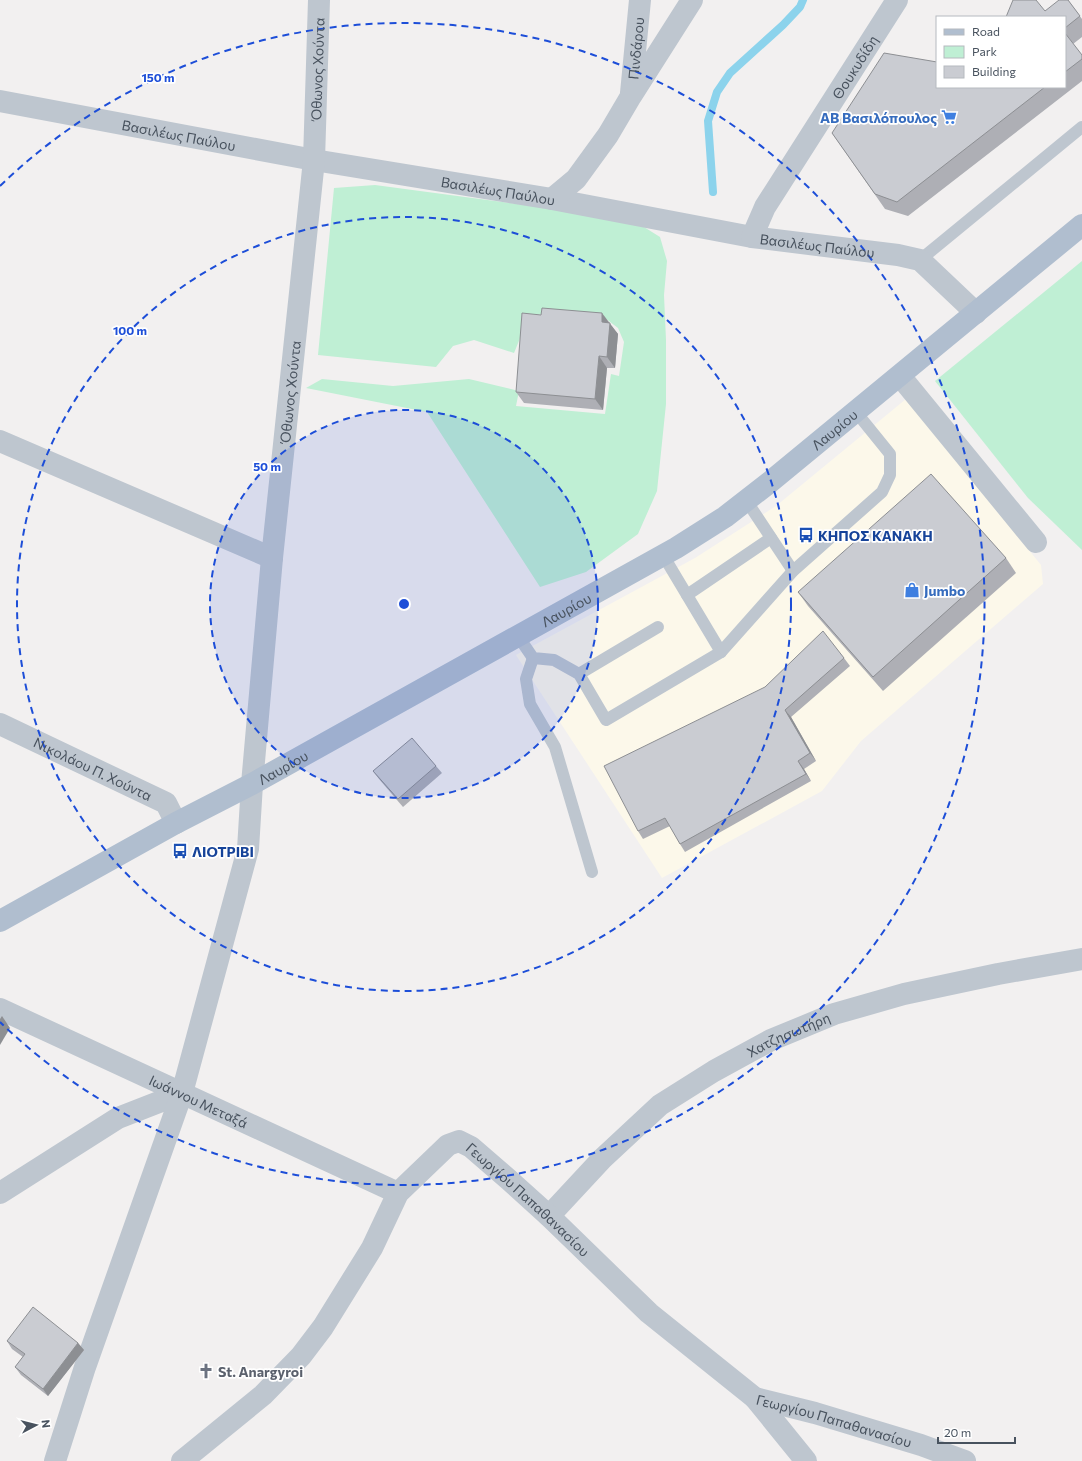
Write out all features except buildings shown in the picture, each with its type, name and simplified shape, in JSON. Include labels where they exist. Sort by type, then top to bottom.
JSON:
[{"type":"main road","name":"Λαυρίου","points":[[0,920],[252,784],[663,555],[725,517],[856,412],[1082,225]]},
{"type":"street","name":"Όθωνος Χούντα","points":[[55,1461],[85,1367],[182,1093],[248,849],[252,784],[272,558],[314,160],[319,0]]},
{"type":"street","name":"Πινδάρου","points":[[631,96],[640,0]]},
{"type":"street","points":[[552,199],[576,179],[608,135],[692,0]]},
{"type":"street","name":"Θουκυδίδη","points":[[752,237],[765,207],[897,0]]},
{"type":"street","name":"Βασιλέως Παύλου","points":[[0,101],[314,160],[552,199],[752,237],[898,255],[920,260]]},
{"type":"street","points":[[920,260],[976,313]]},
{"type":"street","points":[[900,376],[1036,542]]},
{"type":"street","points":[[0,441],[272,558]]},
{"type":"street","name":"Νικολάου Π. Χούντα","points":[[0,724],[166,803],[176,824]]},
{"type":"street","name":"Χατζησωτήρη","points":[[549,1216],[602,1159],[660,1105],[771,1040],[834,1014],[904,994],[998,974],[1082,959]]},
{"type":"street","name":"Ιωάννου Μεταξά","points":[[0,1009],[398,1193]]},
{"type":"street","points":[[0,1193],[118,1118],[182,1093]]},
{"type":"street","name":"Γεωργίου Παπαθανασίου","points":[[182,1461],[263,1395],[301,1356],[323,1327],[372,1248],[398,1193],[448,1145],[459,1141],[471,1147],[549,1216],[649,1313],[754,1398],[815,1413],[921,1445],[965,1461]]},
{"type":"street","points":[[754,1398],[806,1461]]},
{"type":"lane","points":[[920,260],[1082,127]]},
{"type":"lane","points":[[533,658],[554,660],[578,674],[606,720],[721,652],[793,571],[882,492],[890,475],[890,454],[856,412]]},
{"type":"lane","points":[[746,500],[793,571]]},
{"type":"lane","points":[[687,596],[771,538]]},
{"type":"lane","points":[[663,555],[721,652]]},
{"type":"lane","points":[[578,674],[658,627]]},
{"type":"lane","points":[[518,636],[533,658]]},
{"type":"lane","points":[[533,658],[526,679],[530,704],[555,747],[592,872]]},
{"type":"shaded area","points":[[906,399],[1041,565],[1043,584],[861,741],[822,791],[662,878],[516,655],[695,558],[776,506]]},
{"type":"green space","points":[[375,185],[578,212],[636,222],[660,237],[667,261],[664,295],[666,404],[657,491],[638,534],[586,572],[540,587],[427,412],[306,388],[322,379],[393,386],[469,379],[519,391],[516,406],[605,414],[611,374],[619,376],[624,342],[618,328],[601,315],[563,310],[537,315],[525,326],[514,353],[474,340],[453,346],[436,367],[318,355],[334,188]]},
{"type":"green space","points":[[1082,261],[1082,550],[1028,498],[935,381]]},
{"type":"waterway","points":[[713,192],[708,121],[717,92],[730,73],[783,25],[800,7],[803,0]]},
{"type":"place","name":"ΑΒ Βασιλόπουλος","points":[[949,117]]},
{"type":"place","name":"ΚΗΠΟΣ ΚΑΝΑΚΗ","points":[[806,535]]},
{"type":"place","name":"Jumbo","points":[[912,590]]},
{"type":"place","name":"ΛΙΟΤΡΙΒΙ","points":[[180,851]]},
{"type":"place","name":"St. Anargyroi","points":[[206,1371]]}]
